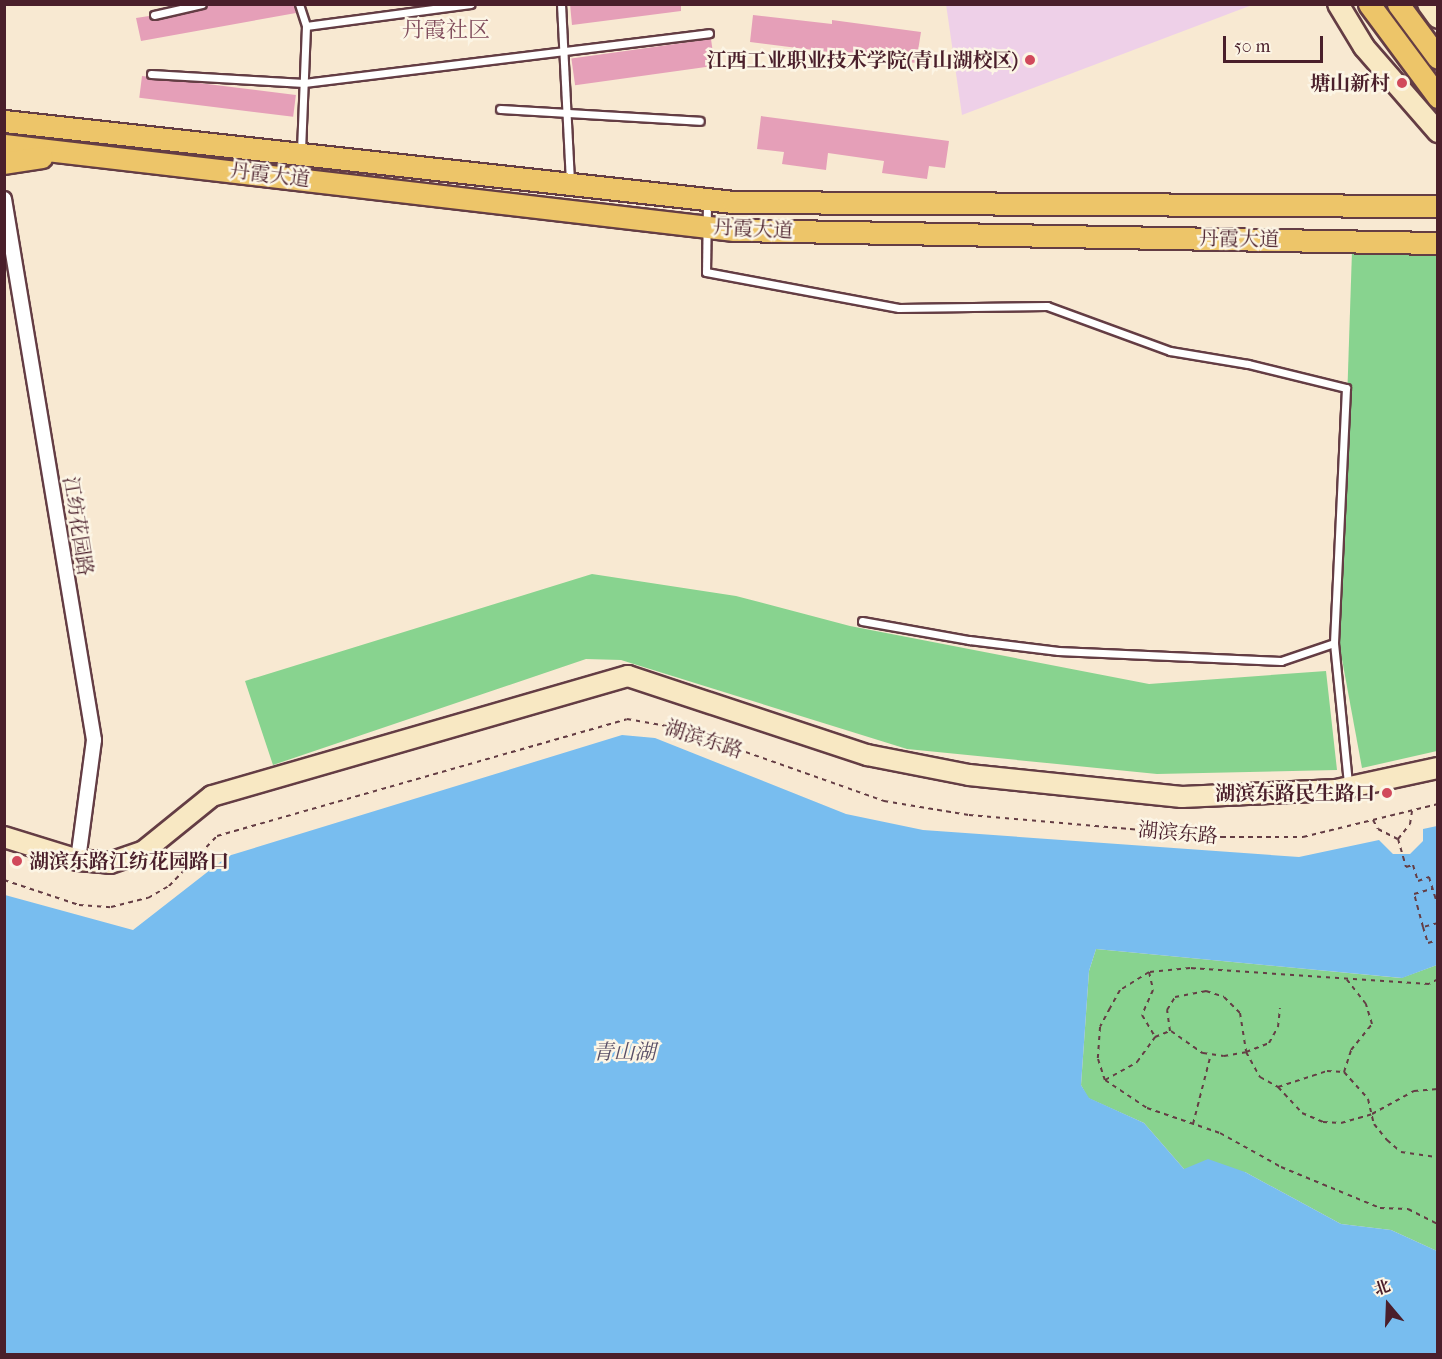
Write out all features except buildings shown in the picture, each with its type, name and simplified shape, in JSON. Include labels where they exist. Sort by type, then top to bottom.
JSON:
[{"type":"main road","points":[[1369,4],[1437,97]]},
{"type":"main road","points":[[1398,4],[1437,58]]},
{"type":"main road","name":"丹霞大道","points":[[4,121],[707,199],[1437,206]]},
{"type":"main road","name":"丹霞大道","points":[[4,132],[72,129]]},
{"type":"main road","name":"丹霞大道","points":[[4,145],[707,226],[1437,243]]},
{"type":"main road","name":"丹霞大道","points":[[4,163],[72,152]]},
{"type":"street","points":[[1338,4],[1364,47],[1437,132]]},
{"type":"street","points":[[1428,4],[1437,18]]},
{"type":"street","name":"江纺花园路","points":[[4,199],[94,740],[78,860]]},
{"type":"street","name":"湖滨东路","points":[[4,837],[78,860],[110,863],[144,851],[212,796],[628,676],[867,755],[969,776],[1182,797],[1348,787],[1437,768]]},
{"type":"lane","points":[[154,15],[202,4]]},
{"type":"lane","points":[[299,4],[306,26],[301,154]]},
{"type":"lane","points":[[306,26],[471,4]]},
{"type":"lane","points":[[561,4],[570,184]]},
{"type":"lane","points":[[152,74],[304,83],[709,33]]},
{"type":"lane","points":[[500,110],[700,121]]},
{"type":"lane","points":[[707,199],[706,272],[899,308],[1047,306],[1170,351],[1248,364],[1346,388],[1334,643],[1348,787]]},
{"type":"lane","points":[[862,621],[969,640],[1058,651],[1281,661],[1334,643]]},
{"type":"path","name":"湖滨东路","points":[[4,880],[79,905],[111,907],[148,898],[169,886],[217,836],[627,719],[678,728],[884,801],[969,815],[1221,837],[1303,837],[1437,804]]},
{"type":"path","points":[[1398,839],[1410,824],[1412,810]]},
{"type":"path","points":[[1373,820],[1378,829],[1398,839],[1406,867],[1413,865],[1418,880],[1429,877],[1437,907]]},
{"type":"path","points":[[1432,889],[1414,894],[1428,943],[1437,940]]},
{"type":"path","points":[[1423,927],[1437,923]]},
{"type":"path","points":[[1437,979],[1429,984],[1190,968],[1149,972],[1120,990],[1100,1027],[1098,1059],[1105,1080],[1147,1108],[1220,1133],[1281,1167],[1380,1208],[1408,1209],[1437,1222]]},
{"type":"path","points":[[1149,972],[1154,990],[1142,1014],[1155,1037]]},
{"type":"path","points":[[1344,1072],[1351,1050],[1372,1024],[1365,1004],[1347,980]]},
{"type":"path","points":[[1170,1031],[1167,1010],[1175,997],[1206,991],[1224,997],[1240,1013],[1246,1052],[1260,1077],[1278,1087],[1302,1113],[1323,1122],[1341,1123],[1372,1114],[1414,1091],[1437,1089]]},
{"type":"path","points":[[1170,1031],[1211,1054],[1224,1056],[1246,1052],[1269,1043],[1278,1027],[1280,1008]]},
{"type":"path","points":[[1105,1080],[1137,1062],[1155,1037],[1170,1031]]},
{"type":"path","points":[[1193,1124],[1211,1054]]},
{"type":"path","points":[[1278,1087],[1328,1071],[1344,1072],[1368,1099],[1372,1114],[1387,1140],[1401,1152],[1437,1157]]},
{"type":"shaded area","name":"江西工业职业技术学院(青山湖校区)","points":[[946,4],[1252,4],[1252,5],[962,115]]},
{"type":"green space","points":[[1352,251],[1438,252],[1437,751],[1362,768],[1339,643]]},
{"type":"green space","points":[[592,574],[736,596],[850,626],[1149,684],[1326,671],[1337,770],[1157,774],[907,749],[621,660],[586,659],[273,765],[245,681]]},
{"type":"green space","points":[[1096,949],[1401,978],[1437,965],[1437,1251],[1391,1230],[1341,1224],[1245,1172],[1184,1169],[1144,1123],[1088,1098],[1081,1085],[1089,971]]},
{"type":"water","name":"青山湖","points":[[622,735],[655,738],[846,814],[923,830],[1299,857],[1379,840],[1393,854],[1410,854],[1423,841],[1423,829],[1437,826],[1437,965],[1402,978],[1096,949],[1089,971],[1081,1085],[1089,1098],[1144,1123],[1184,1169],[1208,1159],[1245,1172],[1341,1224],[1391,1230],[1437,1251],[1437,1354],[5,1354],[5,895],[133,930],[228,856]]},
{"type":"place","name":"江西工业职业技术学院(青山湖校区)","points":[[1030,60]]},
{"type":"place","name":"塘山新村","points":[[1402,83]]},
{"type":"place","name":"湖滨东路民生路口","points":[[1387,793]]},
{"type":"place","name":"湖滨东路江纺花园路口","points":[[17,861]]},
{"type":"district","name":"丹霞社区","points":[[446,31]]}]
